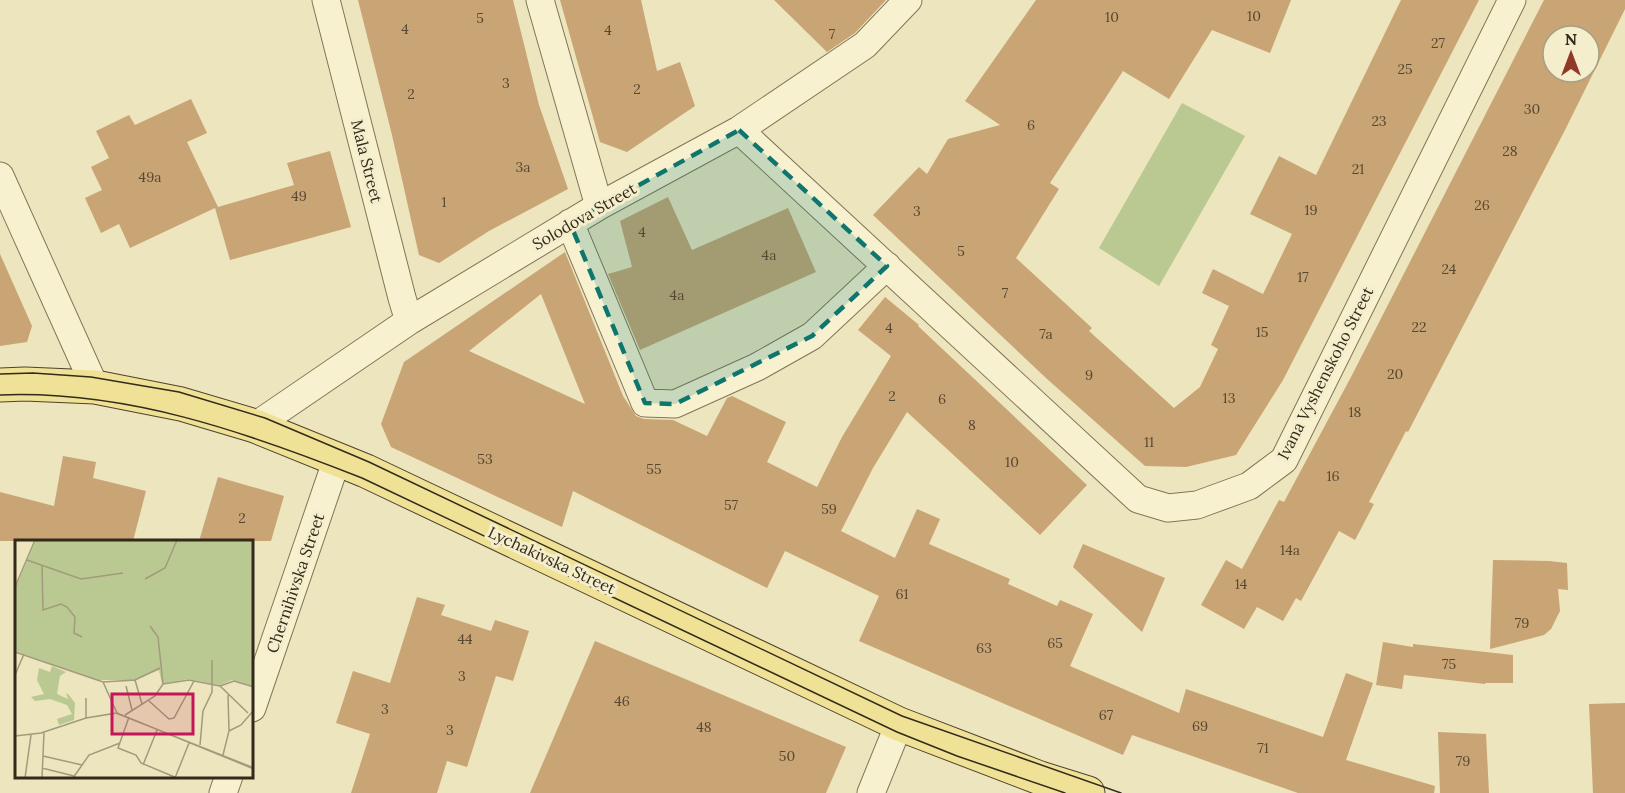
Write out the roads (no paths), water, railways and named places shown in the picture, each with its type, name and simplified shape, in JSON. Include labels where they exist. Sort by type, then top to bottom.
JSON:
[{"type":"main road","name":"Lychakivska Street","points":[[0,386],[25,384],[95,387],[181,404],[255,426],[337,459],[899,724],[1040,778],[1088,793]]},
{"type":"street","name":"Mala Street","points":[[326,0],[409,321]]},
{"type":"street","points":[[540,0],[598,206]]},
{"type":"street","name":"Solodova Street","points":[[255,426],[409,321],[598,206],[739,130],[865,45],[908,0]]},
{"type":"street","name":"Ivana Vyshenskoho Street","points":[[739,130],[1138,499],[1168,508],[1197,506],[1249,486],[1284,460],[1512,0]]},
{"type":"street","points":[[0,176],[95,387]]},
{"type":"street","points":[[570,223],[645,403],[675,404],[757,366],[812,336],[887,266]]},
{"type":"street","name":"Chernihivska Street","points":[[254,702],[337,459]]},
{"type":"street","points":[[871,793],[899,724]]},
{"type":"street","points":[[223,793],[229,778]]},
{"type":"tram line","points":[[0,374],[33,373],[91,377],[179,392],[265,418],[369,462],[902,716],[1121,793]]},
{"type":"tram line","points":[[0,395],[47,395],[93,399],[139,407],[230,430],[318,461],[362,478],[897,732],[957,756],[1065,793]]}]
